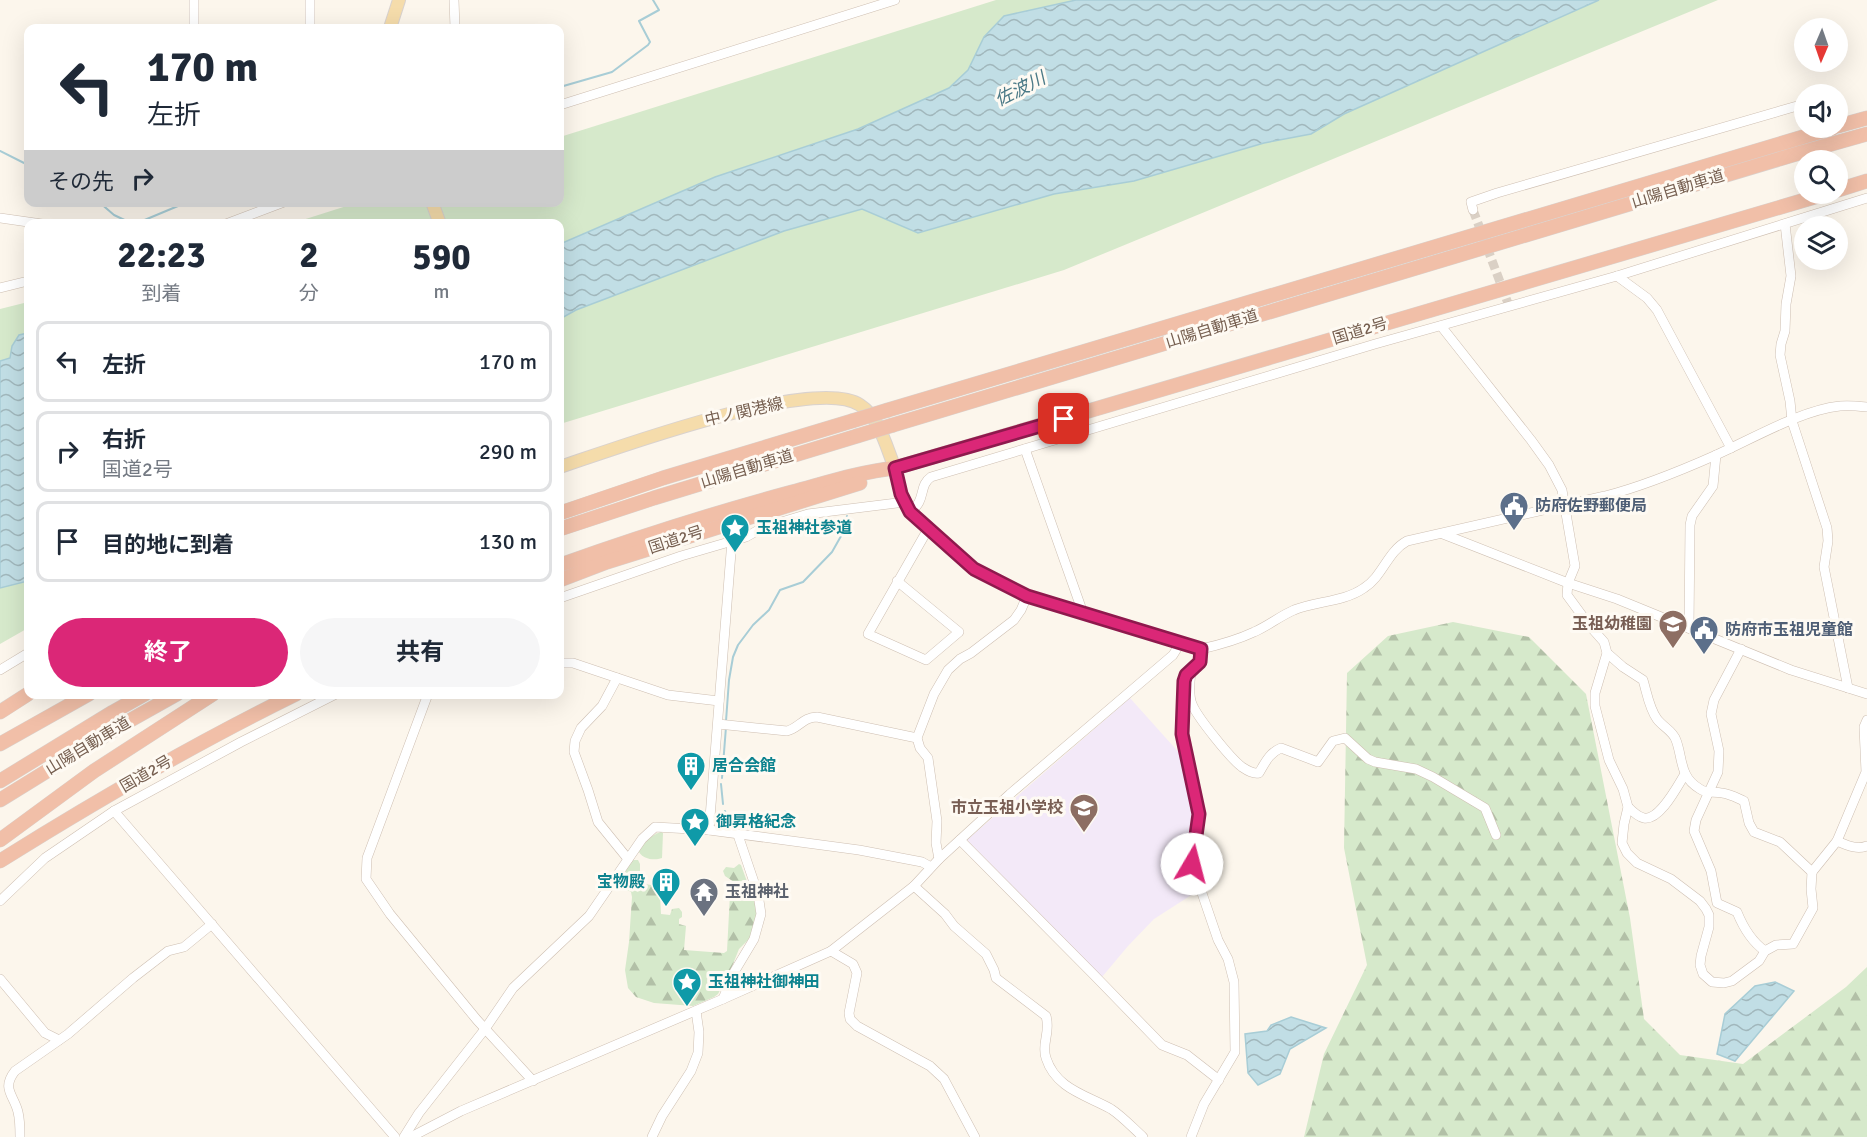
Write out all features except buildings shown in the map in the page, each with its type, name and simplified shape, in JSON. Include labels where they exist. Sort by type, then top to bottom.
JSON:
[{"type":"highway","points":[[1848,123],[1867,118]]},
{"type":"highway","name":"山陽自動車道","points":[[564,528],[675,491],[893,425],[1867,134]]},
{"type":"highway","name":"山陽自動車道","points":[[564,512],[673,475],[1799,138]]},
{"type":"highway","points":[[1848,193],[1867,181]]},
{"type":"highway","name":"国道2号","points":[[564,564],[640,537],[766,499],[874,470],[895,468],[1794,203]]},
{"type":"highway","name":"国道2号","points":[[564,578],[607,562],[877,478],[895,468]]},
{"type":"highway","points":[[0,712],[24,697]]},
{"type":"highway","points":[[0,744],[80,699]]},
{"type":"highway","name":"山陽自動車道","points":[[0,781],[136,699]]},
{"type":"highway","name":"山陽自動車道","points":[[0,800],[168,699]]},
{"type":"highway","points":[[0,840],[94,771],[205,699]]},
{"type":"highway","name":"国道2号","points":[[0,861],[188,750],[286,699]]},
{"type":"main road","points":[[391,24],[399,0]]},
{"type":"main road","name":"中ノ関港線","points":[[564,466],[696,423],[794,400],[822,397],[843,398],[863,406],[878,424],[895,468]]},
{"type":"street","points":[[194,0],[194,24]]},
{"type":"street","points":[[309,0],[310,24]]},
{"type":"street","points":[[454,0],[455,24]]},
{"type":"street","points":[[564,104],[895,0]]},
{"type":"street","points":[[1473,210],[1471,202],[1497,193],[1794,107]]},
{"type":"street","points":[[1848,198],[1867,198]]},
{"type":"street","points":[[910,512],[919,505],[925,484],[931,477],[1353,350],[1617,276],[1785,224],[1828,204]]},
{"type":"street","points":[[239,219],[271,207]]},
{"type":"street","points":[[0,218],[24,221]]},
{"type":"street","points":[[1785,224],[1791,276],[1780,355],[1792,421],[1827,528],[1824,567],[1848,688]]},
{"type":"street","points":[[1617,276],[1647,298],[1657,310],[1731,448]]},
{"type":"street","points":[[0,288],[24,282]]},
{"type":"street","points":[[1441,326],[1549,465],[1562,490],[1575,566],[1568,583],[1567,596],[1604,642],[1607,653],[1623,668],[1643,680],[1655,716],[1676,738],[1685,774],[1700,789],[1708,793],[1720,792],[1744,801],[1749,823],[1754,832],[1780,842],[1812,872]]},
{"type":"street","points":[[895,468],[910,512],[974,569],[1027,596],[1201,649],[1254,632],[1294,610],[1356,594],[1375,580],[1398,546],[1418,538],[1638,487],[1824,409],[1840,406],[1867,407]]},
{"type":"street","points":[[1025,449],[1083,613]]},
{"type":"street","points":[[1689,628],[1690,525],[1692,516],[1713,486],[1716,455]]},
{"type":"street","points":[[564,597],[746,537],[762,528],[808,514],[905,502]]},
{"type":"street","points":[[897,581],[958,632],[926,660],[868,634],[897,581],[928,529]]},
{"type":"street","points":[[1443,534],[1568,583],[1617,599],[1791,670],[1867,694]]},
{"type":"street","points":[[709,830],[732,540]]},
{"type":"street","points":[[939,859],[936,843],[937,821],[928,758],[920,748],[917,738],[934,694],[948,670],[1014,620],[1027,596]]},
{"type":"street","points":[[411,1137],[461,1110],[696,1011],[831,951],[914,886],[939,859],[1018,787],[1173,655],[1182,642]]},
{"type":"street","points":[[1191,1137],[1204,1104],[1235,1052],[1234,982],[1228,959],[1218,940],[1192,864],[1199,814],[1182,734],[1184,681],[1186,675],[1200,662],[1201,649]]},
{"type":"street","points":[[1741,649],[1714,700],[1711,714],[1719,751],[1718,772],[1696,820],[1694,831],[1711,871],[1717,903],[1737,912],[1750,938],[1765,951]]},
{"type":"street","points":[[1607,653],[1595,693],[1595,706],[1609,759],[1623,789],[1628,807],[1622,843],[1627,853],[1637,863],[1671,879],[1700,901],[1706,909],[1709,915],[1709,927],[1700,965],[1703,974],[1712,982],[1732,981],[1759,961],[1765,951],[1776,945],[1793,944],[1813,908],[1812,872],[1837,841],[1866,772],[1864,727],[1867,720]]},
{"type":"street","points":[[0,670],[24,655]]},
{"type":"street","points":[[564,663],[573,663],[668,695],[719,701]]},
{"type":"street","points":[[1191,671],[1190,698],[1193,706],[1206,726],[1240,766],[1248,771],[1254,774],[1259,773],[1269,756],[1281,748],[1318,762],[1333,741],[1345,738],[1368,759],[1416,769],[1485,808],[1496,835]]},
{"type":"street","points":[[617,678],[602,706],[580,728],[575,741],[574,753],[598,822],[628,860]]},
{"type":"street","points":[[0,901],[45,858],[114,811],[326,699]]},
{"type":"street","points":[[426,699],[367,858],[366,879],[390,915],[424,957],[533,1081]]},
{"type":"street","points":[[718,724],[787,731],[810,717],[817,717],[917,738]]},
{"type":"street","points":[[1628,807],[1642,818],[1650,818],[1659,812],[1669,800],[1685,774]]},
{"type":"street","points":[[114,811],[395,1137]]},
{"type":"street","points":[[404,1137],[419,1113],[485,1029],[513,988],[589,916],[642,838],[655,827],[709,830],[859,850],[922,862],[931,867]]},
{"type":"street","points":[[723,999],[733,974],[754,939],[760,917],[758,894],[738,835]]},
{"type":"street","points":[[960,840],[1162,1045],[1187,1055],[1220,1080]]},
{"type":"street","points":[[1837,841],[1854,847],[1867,846]]},
{"type":"street","points":[[914,886],[986,954],[996,978],[1046,1016],[1049,1026],[1044,1046],[1046,1058],[1057,1078],[1071,1089],[1111,1110],[1143,1137]]},
{"type":"street","points":[[20,1137],[19,1113],[8,1084],[15,1071],[68,1034],[168,951],[184,946],[212,924]]},
{"type":"street","points":[[831,951],[853,964],[857,973],[849,1013],[850,1019],[857,1026],[937,1072],[944,1079],[975,1137]]},
{"type":"street","points":[[0,979],[45,1033],[59,1040]]},
{"type":"street","points":[[652,1137],[662,1116],[691,1071],[698,1053],[699,1032],[696,1011]]},
{"type":"shaded area","name":"市立玉祖小学校","points":[[1130,698],[1182,756],[1195,809],[1189,866],[1196,892],[1154,919],[1102,977],[967,840]]},
{"type":"green space","points":[[996,0],[1076,0],[1004,16],[984,37],[968,70],[949,88],[858,129],[715,177],[564,242],[564,219],[306,219],[343,207],[564,207],[564,136]]},
{"type":"green space","points":[[1599,0],[1718,0],[1064,270],[564,423],[564,317],[576,310],[784,231],[862,209],[918,233],[1054,194],[1134,181],[1264,143],[1311,134],[1344,114]]},
{"type":"green space","points":[[24,303],[24,334],[19,335],[12,346],[10,358],[0,361],[0,309]]},
{"type":"green space","points":[[24,582],[24,630],[0,644],[0,588]]},
{"type":"green space","points":[[1453,622],[1529,637],[1586,694],[1630,918],[1644,1019],[1680,1055],[1743,1064],[1846,987],[1867,967],[1867,1137],[1304,1137],[1324,1054],[1367,965],[1344,848],[1347,673],[1388,636]]},
{"type":"green space","points":[[663,833],[662,858],[646,858],[639,852],[642,846],[650,837]]},
{"type":"green space","points":[[632,860],[638,860],[640,864],[640,883],[651,885],[660,895],[661,914],[670,915],[672,909],[679,908],[682,912],[679,924],[686,926],[684,950],[724,953],[727,951],[730,894],[735,886],[723,871],[726,867],[734,868],[741,865],[757,909],[757,915],[750,938],[739,949],[729,974],[714,997],[693,1006],[654,1003],[636,997],[628,988],[625,970],[632,897],[631,892],[623,889],[619,881]]},
{"type":"water","name":"佐波川","points":[[1076,0],[1599,0],[1344,114],[1311,134],[1264,143],[1134,181],[1054,194],[918,233],[862,209],[784,231],[576,310],[564,317],[564,242],[715,177],[858,129],[949,88],[968,70],[984,37],[1004,16]]},
{"type":"water","points":[[24,334],[24,582],[0,588],[0,361],[10,358],[12,346],[19,335]]},
{"type":"water","points":[[1775,982],[1794,991],[1735,1061],[1717,1054],[1725,1014],[1755,986]]},
{"type":"water","points":[[1291,1017],[1326,1028],[1290,1049],[1280,1074],[1258,1085],[1248,1073],[1245,1034],[1267,1031],[1271,1025]]},
{"type":"waterway","points":[[564,86],[612,72],[648,45],[650,42],[639,21],[659,10],[653,0]]},
{"type":"waterway","points":[[0,151],[24,163]]},
{"type":"waterway","points":[[105,207],[122,219]]},
{"type":"waterway","points":[[147,219],[176,207]]},
{"type":"waterway","points":[[726,721],[729,680],[733,657],[738,645],[753,625],[769,610],[780,590],[803,582],[832,552],[845,529],[847,516]]},
{"type":"waterway","points":[[722,778],[726,727]]},
{"type":"waterway","points":[[721,784],[723,804]]},
{"type":"waterway","points":[[725,811],[730,828]]},
{"type":"tunnel","points":[[1823,138],[1827,150]]},
{"type":"tunnel","points":[[1473,210],[1509,306]]},
{"type":"place","name":"防府佐野郵便局","points":[[1514,532]]},
{"type":"place","name":"玉祖神社参道","points":[[735,554]]},
{"type":"place","name":"玉祖幼稚園","points":[[1673,650]]},
{"type":"place","name":"防府市玉祖児童館","points":[[1704,656]]},
{"type":"place","name":"居合会館","points":[[691,792]]},
{"type":"place","name":"市立玉祖小学校","points":[[1084,834]]},
{"type":"place","name":"御昇格紀念","points":[[695,848]]},
{"type":"place","name":"宝物殿","points":[[666,908]]},
{"type":"place","name":"玉祖神社","points":[[704,918]]},
{"type":"place","name":"玉祖神社御神田","points":[[687,1008]]},
{"type":"route","points":[[1064,419],[895,468],[901,494],[910,512],[928,529],[974,569],[999,583],[1027,596],[1201,649],[1200,662],[1186,675],[1184,681],[1182,734],[1199,814],[1192,864]]}]
